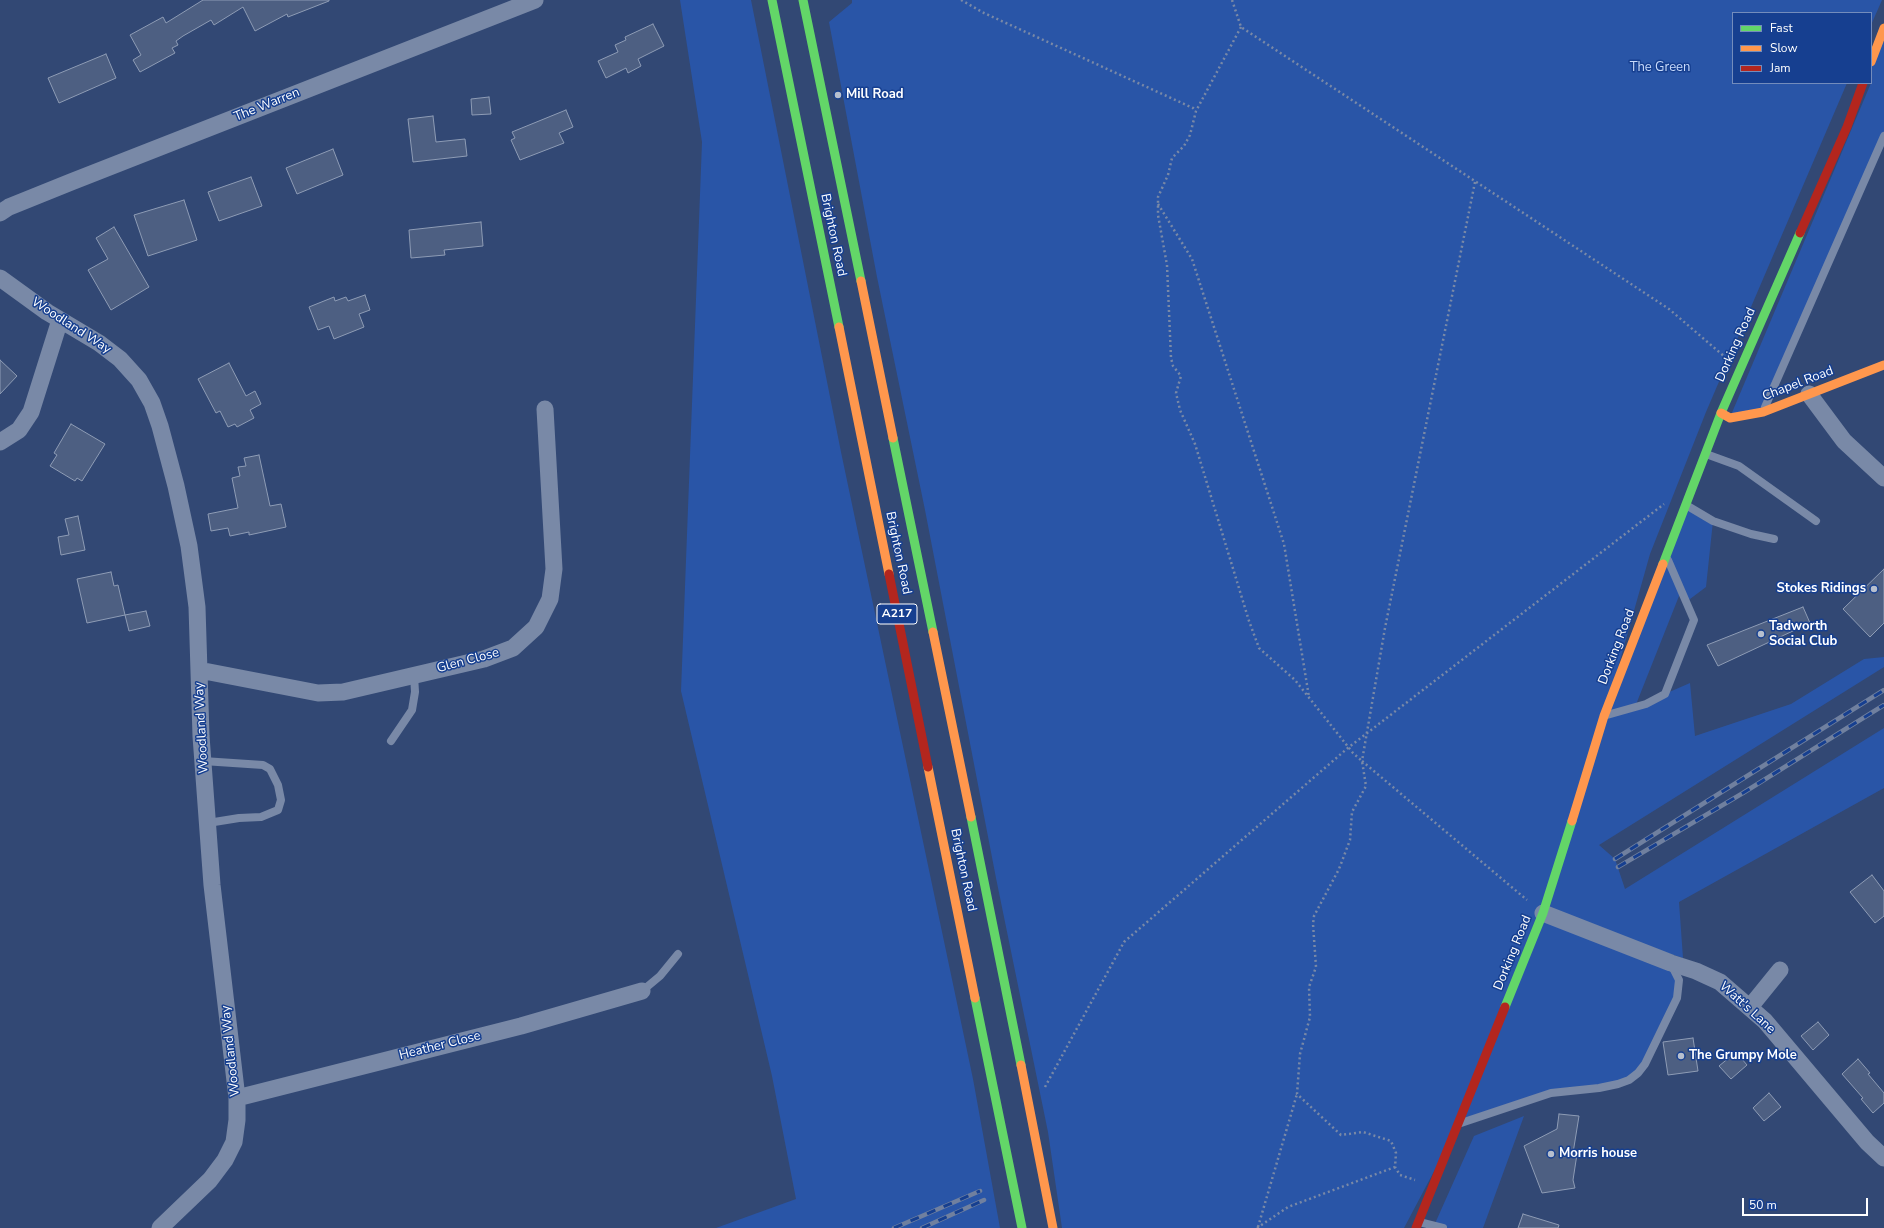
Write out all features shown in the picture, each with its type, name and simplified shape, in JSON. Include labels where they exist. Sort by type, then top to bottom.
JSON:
[{"type":"main road","name":"Brighton Road","points":[[772,0],[1022,1228]]},
{"type":"main road","name":"Brighton Road","points":[[803,0],[937,649],[1053,1228]]},
{"type":"main road","points":[[1872,60],[1881,41],[1884,28]]},
{"type":"main road","name":"Dorking Road","points":[[1417,1225],[1543,913],[1604,716],[1705,453],[1739,369],[1847,127],[1863,84]]},
{"type":"main road","name":"Chapel Road","points":[[1721,413],[1730,418],[1763,412],[1884,365]]},
{"type":"street","name":"The Warren","points":[[0,213],[9,207],[64,185],[534,0]]},
{"type":"street","name":"Woodland Way","points":[[0,278],[60,320],[99,343],[120,359],[139,380],[152,403],[176,486],[189,546],[197,607],[203,761],[212,885],[236,1098],[237,1120],[234,1142],[226,1160],[210,1180],[160,1228]]},
{"type":"street","points":[[0,442],[20,430],[31,412],[60,320]]},
{"type":"street","points":[[1809,394],[1844,441],[1884,478]]},
{"type":"street","name":"Glen Close","points":[[199,670],[318,693],[343,692],[484,659],[513,648],[536,627],[550,599],[554,569],[545,409]]},
{"type":"street","name":"Watt's Lane","points":[[1543,913],[1671,963],[1696,971],[1720,982],[1765,1021],[1867,1142],[1884,1158]]},
{"type":"street","points":[[1750,1007],[1780,970]]},
{"type":"street","name":"Heather Close","points":[[236,1098],[521,1026],[642,991]]},
{"type":"lane","points":[[1763,412],[1884,136]]},
{"type":"lane","points":[[1705,453],[1738,466],[1816,521]]},
{"type":"lane","points":[[1686,504],[1713,521],[1751,534],[1774,539]]},
{"type":"lane","points":[[1604,716],[1646,704],[1665,694],[1694,620],[1666,556]]},
{"type":"lane","points":[[391,741],[412,710],[415,692],[414,675]]},
{"type":"lane","points":[[203,761],[263,765],[270,768],[278,785],[281,800],[278,810],[261,817],[239,818],[208,823]]},
{"type":"lane","points":[[642,991],[660,976],[678,954]]},
{"type":"lane","points":[[1459,1124],[1551,1093],[1599,1088],[1629,1080],[1638,1073],[1645,1064],[1677,998],[1679,980],[1671,963]]},
{"type":"lane","points":[[1417,1225],[1442,1228]]},
{"type":"path","points":[[961,0],[984,13],[1193,108],[1196,111]]},
{"type":"path","points":[[1232,0],[1242,27],[1669,309],[1739,369]]},
{"type":"path","points":[[1242,27],[1196,111],[1190,135],[1184,146],[1172,158],[1168,175],[1158,196],[1158,204],[1167,265],[1171,358],[1173,366],[1181,376],[1176,393],[1180,410],[1195,444],[1249,620],[1259,648],[1295,680],[1353,753],[1543,913]]},
{"type":"path","points":[[1257,1228],[1296,1094],[1300,1054],[1310,1017],[1309,987],[1316,967],[1313,924],[1314,916],[1324,895],[1329,890],[1347,847],[1352,812],[1366,786],[1362,761],[1366,733],[1385,628],[1475,182]]},
{"type":"path","points":[[1158,204],[1192,259],[1284,544],[1309,698]]},
{"type":"path","points":[[1030,1114],[1124,942],[1366,733],[1669,500]]},
{"type":"path","points":[[1296,1094],[1341,1135],[1363,1132],[1392,1141],[1396,1153],[1395,1167],[1400,1175],[1416,1180],[1429,1198]]},
{"type":"path","points":[[1257,1228],[1288,1207],[1395,1167]]},
{"type":"green space","points":[[680,0],[751,0],[841,452],[973,1079],[1000,1228],[716,1228],[796,1199],[772,1076],[681,691],[702,142]]},
{"type":"green space","name":"The Green","points":[[852,0],[1882,0],[1872,23],[1872,12],[1732,12],[1732,84],[1847,84],[1706,412],[1650,554],[1606,710],[1686,504],[1713,521],[1706,587],[1686,602],[1681,591],[1635,707],[1690,683],[1695,736],[1791,704],[1864,659],[1884,657],[1884,667],[1599,845],[1615,859],[1625,889],[1884,728],[1884,788],[1679,902],[1683,958],[1551,916],[1671,963],[1679,989],[1645,1064],[1629,1080],[1551,1093],[1459,1124],[1404,1228],[1062,1228],[1048,1132],[996,878],[925,510],[877,277],[829,22],[852,3]]},
{"type":"green space","points":[[1884,41],[1884,136],[1763,412],[1731,415],[1871,84],[1872,84],[1872,60]]},
{"type":"green space","points":[[1524,1116],[1483,1228],[1433,1228],[1474,1136]]},
{"type":"building","points":[[203,0],[329,1],[288,17],[287,14],[255,31],[243,7],[214,25],[211,20],[183,36],[176,41],[178,45],[172,48],[175,53],[140,72],[133,60],[141,55],[130,35],[163,17],[166,23]]},
{"type":"building","points":[[653,24],[664,46],[638,59],[641,66],[628,73],[626,68],[606,78],[598,61],[618,52],[615,45],[626,40],[625,37]]},
{"type":"building","points":[[106,54],[116,78],[59,103],[48,78]]},
{"type":"building","points":[[489,97],[491,114],[472,115],[471,99]]},
{"type":"building","points":[[566,110],[573,127],[559,133],[564,143],[520,160],[511,140],[515,138],[512,132]]},
{"type":"building","points":[[433,116],[436,142],[465,139],[467,156],[413,162],[408,119]]},
{"type":"building","points":[[333,149],[343,175],[297,194],[286,168]]},
{"type":"building","points":[[251,177],[262,206],[219,221],[208,192]]},
{"type":"building","points":[[184,200],[197,240],[148,256],[134,215]]},
{"type":"building","points":[[481,222],[483,246],[444,250],[445,255],[411,258],[409,230]]},
{"type":"building","points":[[114,227],[149,287],[111,310],[88,270],[108,259],[96,238]]},
{"type":"building","points":[[365,295],[370,310],[359,314],[364,327],[334,339],[329,326],[318,330],[309,307],[334,297],[335,301],[346,297],[348,301]]},
{"type":"building","points":[[0,360],[17,376],[0,394]]},
{"type":"building","points":[[229,363],[246,396],[255,391],[261,404],[250,410],[254,418],[237,427],[235,424],[228,427],[220,411],[216,413],[198,379]]},
{"type":"building","points":[[71,424],[105,444],[82,481],[77,478],[75,481],[50,466],[57,455],[54,453]]},
{"type":"building","points":[[259,455],[270,506],[281,504],[286,527],[249,535],[249,532],[230,536],[228,528],[211,531],[208,514],[238,508],[232,478],[240,476],[238,467],[246,466],[244,458]]},
{"type":"building","points":[[78,516],[85,550],[61,555],[58,537],[69,535],[65,519]]},
{"type":"building","name":"Stokes Ridings","points":[[1884,569],[1884,623],[1870,637],[1843,609]]},
{"type":"building","points":[[111,572],[114,586],[118,585],[125,615],[87,623],[77,579]]},
{"type":"building","name":"Tadworth Social Club","points":[[1803,607],[1810,623],[1718,666],[1707,645]]},
{"type":"building","points":[[146,611],[150,626],[129,631],[125,615]]},
{"type":"building","points":[[1872,875],[1884,891],[1884,916],[1875,923],[1850,892]]},
{"type":"building","points":[[1818,1022],[1829,1035],[1813,1050],[1801,1036]]},
{"type":"building","name":"The Grumpy Mole","points":[[1693,1038],[1698,1071],[1668,1075],[1663,1042]]},
{"type":"building","points":[[1736,1052],[1747,1065],[1731,1079],[1719,1066]]},
{"type":"building","points":[[1858,1059],[1884,1093],[1884,1103],[1873,1113],[1861,1099],[1863,1098],[1842,1074]]},
{"type":"building","points":[[1769,1093],[1781,1107],[1764,1121],[1753,1108]]},
{"type":"building","name":"Morris house","points":[[1559,1114],[1579,1116],[1573,1153],[1577,1154],[1573,1180],[1575,1188],[1542,1193],[1524,1146],[1557,1129]]},
{"type":"building","points":[[1523,1214],[1559,1225],[1558,1228],[1518,1228]]},
{"type":"railway","points":[[1615,859],[1884,690]]},
{"type":"railway","points":[[1618,867],[1743,793],[1884,705]]},
{"type":"railway","points":[[894,1228],[980,1191]]},
{"type":"railway","points":[[922,1228],[984,1200]]},
{"type":"traffic: fast","points":[[772,0],[839,327]]},
{"type":"traffic: fast","points":[[803,0],[861,281]]},
{"type":"traffic: fast","points":[[1663,564],[1721,413],[1800,233]]},
{"type":"traffic: fast","points":[[893,438],[933,632]]},
{"type":"traffic: fast","points":[[971,817],[1021,1065]]},
{"type":"traffic: fast","points":[[1505,1007],[1543,913],[1572,821]]},
{"type":"traffic: fast","points":[[975,998],[1022,1228]]},
{"type":"traffic: slow","points":[[1872,59],[1884,28]]},
{"type":"traffic: slow","points":[[861,281],[893,438]]},
{"type":"traffic: slow","points":[[839,327],[889,574]]},
{"type":"traffic: slow","points":[[1721,413],[1730,418],[1763,412],[1884,365]]},
{"type":"traffic: slow","points":[[1572,821],[1604,716],[1663,564]]},
{"type":"traffic: slow","points":[[933,632],[971,817]]},
{"type":"traffic: slow","points":[[928,767],[975,998]]},
{"type":"traffic: slow","points":[[1021,1065],[1053,1228]]},
{"type":"traffic: jam","points":[[1800,233],[1847,127],[1863,84]]},
{"type":"traffic: jam","points":[[889,574],[928,767]]},
{"type":"traffic: jam","points":[[1416,1228],[1505,1007]]},
{"type":"place","name":"Mill Road","points":[[838,95]]},
{"type":"place","name":"Stokes Ridings","points":[[1874,589]]},
{"type":"place","name":"Tadworth Social Club","points":[[1761,634]]},
{"type":"place","name":"The Grumpy Mole","points":[[1681,1056]]},
{"type":"place","name":"Morris house","points":[[1551,1154]]}]
